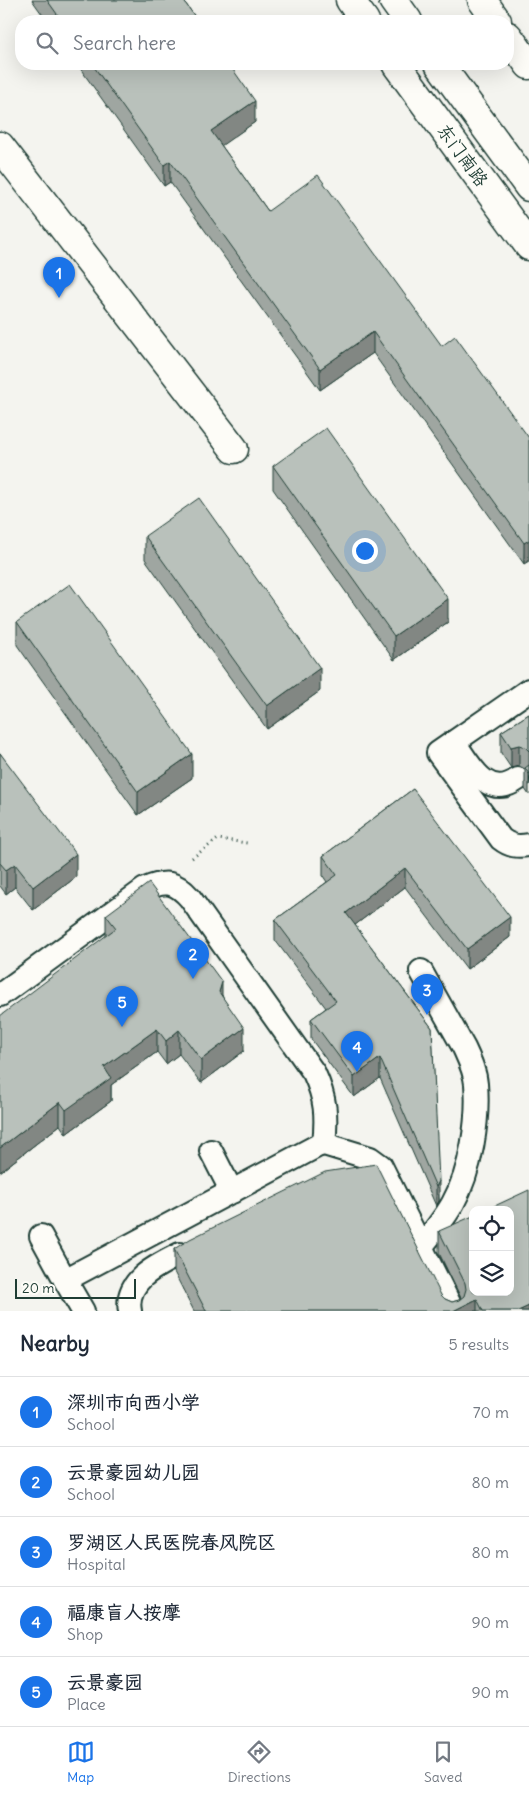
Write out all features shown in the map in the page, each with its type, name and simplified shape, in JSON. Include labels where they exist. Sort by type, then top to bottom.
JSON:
[{"type":"main road","points":[[350,0],[361,15]]},
{"type":"main road","points":[[393,0],[404,15]]},
{"type":"main road","points":[[482,0],[493,15]]},
{"type":"main road","points":[[514,44],[529,65]]},
{"type":"main road","name":"东门南路","points":[[400,70],[529,246]]},
{"type":"main road","points":[[443,70],[529,186]]},
{"type":"main road","points":[[0,146],[234,449]]},
{"type":"lane","points":[[529,690],[438,753],[495,832],[507,844],[518,847],[529,845]]},
{"type":"lane","points":[[454,742],[482,780],[501,787],[509,785],[518,779]]},
{"type":"lane","points":[[0,995],[145,889],[160,883],[178,886],[190,898],[314,1073],[322,1090],[326,1106],[324,1144]]},
{"type":"lane","points":[[421,971],[470,1060],[476,1084],[476,1112],[467,1170],[453,1203],[422,1246]]},
{"type":"lane","points":[[65,1280],[324,1144],[378,1162],[385,1171],[454,1311]]},
{"type":"lane","points":[[211,1151],[232,1192]]},
{"type":"lane","points":[[358,1176],[385,1171]]},
{"type":"lane","points":[[41,1236],[82,1311]]},
{"type":"lane","points":[[130,1311],[130,1295],[142,1276],[154,1267],[180,1254]]},
{"type":"path","points":[[153,886],[218,839],[247,843]]},
{"type":"building","points":[[47,0],[183,0],[194,15],[58,15]]},
{"type":"building","points":[[96,70],[233,70],[255,101],[211,131],[268,211],[318,175],[442,346],[455,336],[529,438],[529,540],[524,543],[373,332],[320,369],[170,161],[164,165]]},
{"type":"building","points":[[326,428],[448,599],[394,636],[273,466]]},
{"type":"building","points":[[199,498],[320,668],[267,706],[145,536]]},
{"type":"building","points":[[70,584],[192,754],[138,792],[17,622]]},
{"type":"building","points":[[529,714],[529,751],[519,745],[511,747],[501,732]]},
{"type":"building","points":[[0,753],[76,854],[33,887],[15,864],[6,870],[0,863]]},
{"type":"building","points":[[529,765],[529,774],[525,768]]},
{"type":"building","points":[[413,789],[510,917],[467,949],[405,868],[346,913],[432,1028],[439,1181],[436,1187],[380,1058],[354,1077],[311,1019],[336,1001],[275,920],[337,875],[323,856]]},
{"type":"building","points":[[149,883],[222,982],[219,992],[244,1028],[201,1060],[179,1030],[166,1041],[157,1029],[104,1067],[111,1078],[66,1110],[60,1102],[0,1148],[0,1016],[116,928],[106,915]]},
{"type":"building","points":[[376,1164],[441,1295],[452,1302],[464,1296],[465,1283],[439,1231],[469,1218],[469,1296],[514,1296],[514,1206],[495,1206],[529,1190],[529,1306],[518,1311],[483,1311],[477,1299],[453,1311],[206,1311],[174,1249],[190,1239],[325,1172]]},
{"type":"place","name":"深圳市向西小学","points":[[59,298]]},
{"type":"place","name":"云景豪园幼儿园","points":[[193,979]]},
{"type":"place","name":"罗湖区人民医院春风院区","points":[[427,1015]]},
{"type":"place","name":"云景豪园","points":[[122,1027]]},
{"type":"place","name":"福康盲人按摩","points":[[357,1072]]}]
